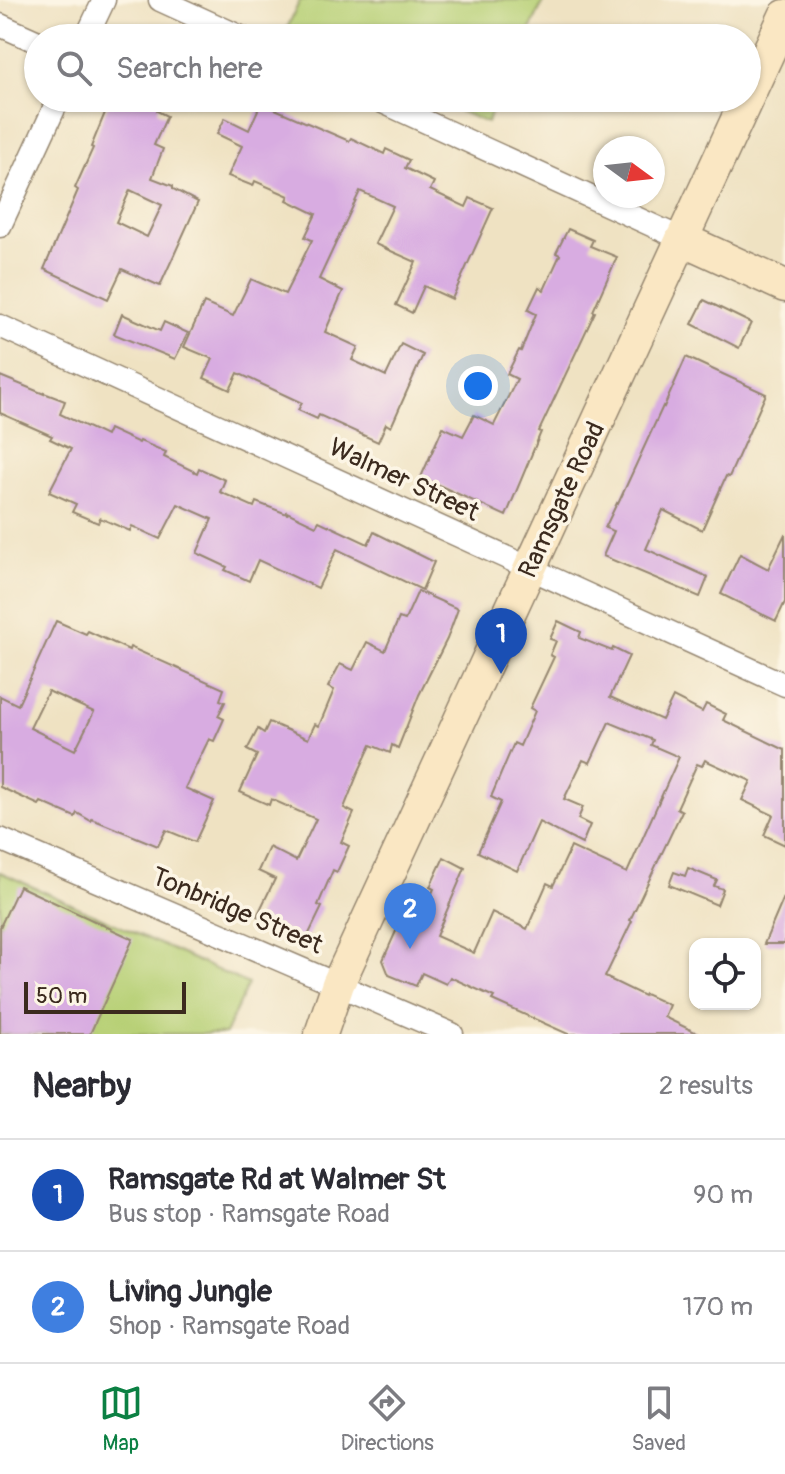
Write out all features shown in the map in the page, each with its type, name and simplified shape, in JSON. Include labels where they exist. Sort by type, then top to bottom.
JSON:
[{"type":"main road","name":"Ramsgate Road","points":[[761,68],[785,16]]},
{"type":"main road","name":"Ramsgate Road","points":[[321,1034],[338,984],[741,112]]},
{"type":"main road","points":[[682,239],[785,286]]},
{"type":"main road","name":"Ramsgate Road","points":[[306,1034],[338,984]]},
{"type":"street","points":[[93,24],[104,0]]},
{"type":"street","points":[[160,0],[212,24]]},
{"type":"street","points":[[0,25],[24,36]]},
{"type":"street","points":[[0,226],[53,112]]},
{"type":"street","points":[[405,112],[682,239]]},
{"type":"street","name":"Walmer Street","points":[[0,326],[785,685]]},
{"type":"street","name":"Tonbridge Street","points":[[0,839],[452,1034]]},
{"type":"green space","points":[[300,0],[544,0],[533,24],[289,24]]},
{"type":"green space","points":[[461,112],[492,112],[487,123]]},
{"type":"green space","points":[[0,872],[248,984],[225,1034],[0,1034]]},
{"type":"building","points":[[105,112],[159,112],[167,116],[154,145],[163,149],[152,178],[173,186],[173,189],[198,202],[160,286],[122,269],[108,299],[44,269]],"holes":[[[130,190],[162,205],[147,237],[116,222]]]},
{"type":"building","points":[[257,112],[282,112],[349,141],[351,138],[384,154],[386,149],[409,160],[405,168],[434,182],[430,190],[466,207],[470,198],[493,208],[452,299],[424,286],[412,313],[396,305],[416,262],[375,244],[393,206],[360,191],[319,279],[343,291],[325,332],[358,347],[352,360],[386,376],[401,344],[423,355],[391,427],[386,424],[378,442],[319,415],[317,419],[298,410],[302,403],[238,373],[230,390],[204,378],[213,359],[184,347],[204,303],[233,316],[251,279],[285,294],[312,240],[305,237],[316,214],[287,200],[289,196],[255,181],[253,186],[228,176],[242,146],[217,134],[225,118],[249,130]]},
{"type":"building","points":[[568,229],[593,240],[590,246],[617,257],[595,312],[539,431],[506,516],[421,477],[443,427],[463,436],[474,415],[494,425],[517,379],[507,374],[521,351],[536,314],[528,310],[539,287],[544,290]]},
{"type":"building","points":[[704,300],[751,323],[739,348],[692,324]]},
{"type":"building","points":[[122,314],[160,331],[164,322],[188,333],[175,359],[114,334]]},
{"type":"building","points":[[686,357],[766,394],[702,530],[663,510],[646,549],[708,577],[700,597],[603,556],[614,531],[605,528]]},
{"type":"building","points":[[0,376],[65,401],[60,414],[106,436],[109,429],[166,452],[164,457],[197,473],[199,468],[225,480],[220,492],[254,507],[256,502],[316,526],[319,521],[368,544],[374,532],[434,562],[422,590],[337,549],[318,588],[258,560],[249,581],[197,553],[212,519],[178,504],[160,539],[132,526],[130,531],[100,518],[98,523],[72,512],[76,504],[49,492],[71,449],[50,439],[52,436],[0,413]]},
{"type":"building","points":[[785,534],[785,602],[776,621],[721,594],[740,554],[768,569]]},
{"type":"building","points":[[418,591],[458,609],[398,748],[392,745],[390,753],[371,745],[358,773],[344,808],[354,813],[341,842],[349,846],[337,872],[333,870],[318,905],[322,907],[306,940],[257,916],[275,879],[258,871],[269,847],[296,861],[316,819],[271,799],[269,805],[240,792],[257,755],[247,750],[258,729],[264,733],[269,722],[308,739],[315,724],[319,726],[334,690],[328,687],[340,664],[353,670],[367,642],[385,651],[399,618],[405,620]]},
{"type":"building","points":[[56,621],[86,634],[88,631],[129,650],[130,647],[224,689],[220,700],[225,702],[218,716],[224,719],[214,741],[209,739],[185,788],[214,801],[195,842],[166,830],[158,846],[77,813],[75,817],[41,802],[39,805],[0,787],[0,696],[18,705]],"holes":[[[48,691],[94,712],[75,750],[30,728]]]},
{"type":"building","points":[[558,621],[581,632],[579,638],[629,656],[610,697],[662,720],[673,697],[702,712],[706,704],[726,714],[723,720],[785,750],[785,845],[764,835],[773,815],[742,800],[751,781],[705,760],[702,766],[697,764],[677,808],[682,811],[605,977],[669,1005],[664,1017],[699,1034],[568,1034],[492,1000],[494,997],[450,977],[446,984],[422,973],[416,986],[389,975],[383,960],[401,920],[416,927],[434,889],[430,887],[444,857],[465,868],[436,936],[474,953],[492,912],[527,929],[547,883],[553,886],[571,847],[627,873],[679,757],[651,745],[653,740],[609,722],[590,763],[583,760],[564,799],[583,807],[578,819],[590,825],[582,844],[539,822],[517,871],[478,852],[501,802],[491,797],[514,743],[520,746],[535,711],[530,708],[554,657],[550,655],[556,641],[550,639]]},
{"type":"building","points":[[688,868],[717,880],[714,886],[723,889],[717,905],[669,885],[674,872],[685,876]]},
{"type":"building","points":[[19,886],[133,939],[90,1034],[0,1034],[0,927]]},
{"type":"building","points":[[785,895],[785,944],[764,944]]},
{"type":"place","name":"Ramsgate Rd at Walmer St","points":[[501,674]]},
{"type":"place","name":"Living Jungle","points":[[410,949]]}]
